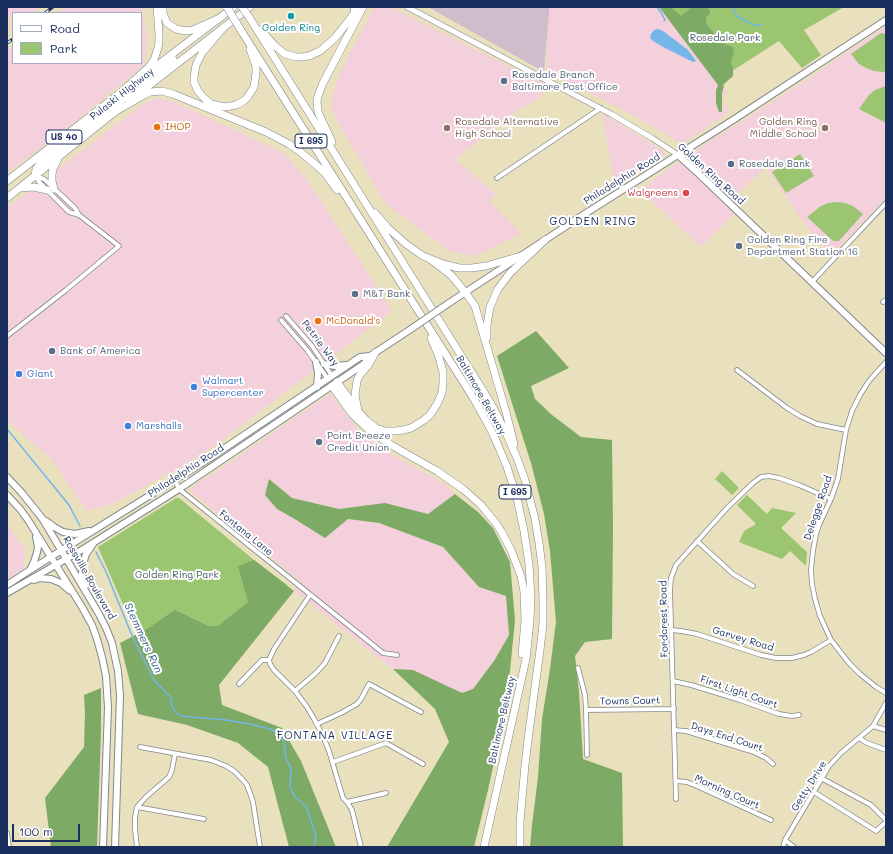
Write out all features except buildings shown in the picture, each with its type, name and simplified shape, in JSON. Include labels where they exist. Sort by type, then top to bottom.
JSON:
[{"type":"highway","points":[[120,93],[154,60],[160,34],[157,7]]},
{"type":"highway","points":[[163,7],[163,13],[167,23],[176,29],[181,30],[193,30],[220,18]]},
{"type":"highway","name":"Baltimore Beltway","points":[[225,7],[460,376],[490,428],[507,467],[517,498],[527,547],[531,605],[530,626],[526,659],[484,847]]},
{"type":"highway","name":"Pulaski Highway","points":[[7,181],[234,7]]},
{"type":"highway","name":"Baltimore Beltway","points":[[242,7],[484,392],[502,424],[525,480],[535,519],[542,567],[543,601],[540,650],[529,732],[520,822],[520,847]]},
{"type":"highway","name":"Pulaski Highway","points":[[7,198],[250,7]]},
{"type":"highway","points":[[346,172],[318,112],[317,101],[323,83],[363,7]]},
{"type":"highway","points":[[251,21],[280,50],[290,56],[300,58],[315,54],[327,46],[344,29],[355,9]]},
{"type":"highway","points":[[224,26],[198,59],[194,71],[195,86],[201,95],[211,104],[225,107],[236,105],[247,98],[254,87],[256,66],[244,35]]},
{"type":"highway","points":[[35,176],[36,169],[40,164],[164,67],[194,37]]},
{"type":"highway","points":[[116,111],[150,92],[162,91],[173,94],[279,138],[298,150],[324,172],[371,236]]},
{"type":"highway","points":[[54,189],[52,174],[53,168],[59,157]]},
{"type":"highway","points":[[19,188],[34,187],[46,190]]},
{"type":"highway","points":[[361,197],[397,236],[414,250],[432,260],[451,275],[475,306],[513,435],[517,458]]},
{"type":"highway","points":[[488,353],[488,316],[498,289],[510,273],[545,240]]},
{"type":"highway","points":[[432,260],[451,266],[472,268],[486,266],[520,256]]},
{"type":"highway","points":[[332,381],[366,420],[376,428],[396,431],[403,430],[424,420],[434,410],[440,399],[442,393],[443,372],[439,357],[423,319]]},
{"type":"highway","points":[[358,411],[355,395],[356,381],[369,364],[373,354]]},
{"type":"highway","points":[[332,381],[352,414],[367,428],[378,437],[437,471],[463,489],[484,509],[501,532],[519,569],[524,592],[525,621],[519,687]]},
{"type":"highway","points":[[523,798],[523,847]]},
{"type":"main road","name":"Philadelphia Road","points":[[7,585],[175,480],[317,387],[332,381],[364,364],[373,354],[465,292],[886,20]]},
{"type":"main road","name":"Golden Ring Road","points":[[678,155],[886,353]]},
{"type":"main road","name":"Philadelphia Road","points":[[7,593],[66,559],[179,489],[332,381],[360,357],[373,354]]},
{"type":"main road","points":[[316,362],[318,374],[317,387]]},
{"type":"main road","points":[[324,364],[335,366],[349,365]]},
{"type":"main road","name":"Rossville Boulevard","points":[[7,477],[42,518],[99,614],[109,635],[115,656],[120,684],[115,847]]},
{"type":"main road","name":"Rossville Boulevard","points":[[7,495],[28,520],[76,595],[98,639],[107,681],[108,708],[103,847]]},
{"type":"main road","points":[[42,518],[63,532],[75,534],[96,529]]},
{"type":"main road","points":[[30,570],[37,552],[36,533]]},
{"type":"main road","points":[[89,597],[82,577],[82,569],[86,554],[94,542]]},
{"type":"main road","points":[[26,582],[40,578],[51,579],[61,583],[76,595]]},
{"type":"street","name":"Golden Ring Road","points":[[407,7],[600,108],[678,155]]},
{"type":"street","points":[[497,178],[600,108]]},
{"type":"street","points":[[7,336],[119,246],[79,215],[74,208],[44,179],[35,176]]},
{"type":"street","points":[[35,176],[46,190],[69,212],[79,215]]},
{"type":"street","points":[[812,282],[886,203]]},
{"type":"street","name":"Petrie Way","points":[[286,316],[312,346],[324,364],[332,381]]},
{"type":"street","name":"Petrie Way","points":[[281,320],[302,343],[332,381]]},
{"type":"street","name":"Delegge Road","points":[[886,362],[873,374],[852,411],[846,430],[838,479],[816,534],[811,570],[815,599],[822,621],[831,640],[839,652],[860,674],[886,693]]},
{"type":"street","points":[[737,370],[787,408],[800,416],[817,424],[846,430]]},
{"type":"street","name":"Fordcrest Road","points":[[676,799],[670,590],[672,573],[676,565],[753,483],[761,477],[769,476],[779,478],[831,499]]},
{"type":"street","name":"Fontana Lane","points":[[175,480],[179,489],[383,653],[396,655]]},
{"type":"street","points":[[697,541],[733,574],[753,586]]},
{"type":"street","points":[[310,595],[274,649],[269,660],[271,666],[307,707],[326,742],[343,798],[352,810],[361,847]]},
{"type":"street","name":"Garvey Road","points":[[672,630],[697,634],[761,655],[776,658],[792,658],[804,655],[831,640]]},
{"type":"street","points":[[295,692],[325,663],[339,636]]},
{"type":"street","points":[[239,684],[262,660],[269,660]]},
{"type":"street","name":"Towns Court","points":[[578,668],[585,695],[587,755]]},
{"type":"street","name":"First Light Court","points":[[673,681],[740,700],[779,714],[792,716],[799,715]]},
{"type":"street","points":[[317,724],[357,704],[369,684],[420,712]]},
{"type":"street","name":"Getty Drive","points":[[783,847],[785,840],[829,766],[841,753],[874,726],[886,703]]},
{"type":"street","name":"Towns Court","points":[[586,710],[674,709]]},
{"type":"street","points":[[874,726],[886,730]]},
{"type":"street","name":"Days End Court","points":[[674,730],[686,731],[754,752],[766,758],[773,764]]},
{"type":"street","points":[[859,738],[867,743],[886,750]]},
{"type":"street","points":[[333,762],[386,744],[423,764]]},
{"type":"street","points":[[140,747],[211,760],[234,771],[247,785],[253,802],[260,847]]},
{"type":"street","points":[[137,847],[135,817],[137,807],[169,777],[175,754]]},
{"type":"street","points":[[814,792],[876,831],[886,821],[872,805],[822,778]]},
{"type":"street","name":"Morning Court","points":[[676,781],[687,782],[771,820]]},
{"type":"street","points":[[347,802],[386,793]]},
{"type":"street","points":[[137,807],[204,818]]},
{"type":"street","points":[[7,834],[9,847]]},
{"type":"street","points":[[785,840],[794,847]]},
{"type":"shaded area","points":[[7,7],[41,7],[34,12],[12,12],[12,19],[7,14]]},
{"type":"shaded area","points":[[65,7],[142,7],[147,39],[143,66],[76,121],[7,173],[7,49],[12,46],[12,64],[142,64],[142,12],[58,12]]},
{"type":"shaded area","points":[[374,7],[391,7],[549,86],[538,99],[518,110],[455,159],[496,194],[489,201],[521,233],[476,256],[451,252],[386,204],[338,123],[331,107],[340,73]]},
{"type":"shaded area","points":[[428,7],[549,7],[544,72]]},
{"type":"shaded area","points":[[548,7],[661,7],[727,92],[721,99],[729,112],[683,144],[622,109],[546,72],[549,17]]},
{"type":"shaded area","name":"Golden Ring Middle School","points":[[886,26],[886,197],[831,255],[797,213],[766,167],[732,198],[689,155],[794,88]]},
{"type":"shaded area","points":[[157,98],[174,102],[284,153],[310,184],[392,311],[217,444],[186,464],[112,504],[87,511],[52,460],[7,420],[7,208],[143,104]]},
{"type":"shaded area","points":[[602,113],[664,151],[665,155],[615,186]]},
{"type":"shaded area","points":[[675,164],[684,164],[734,214],[701,247],[640,190]]},
{"type":"shaded area","points":[[330,394],[360,432],[386,451],[443,483],[455,494],[428,514],[385,503],[339,509],[292,498],[270,479],[277,509],[325,538],[348,519],[379,523],[443,547],[479,587],[506,596],[509,635],[494,661],[473,689],[463,693],[413,670],[393,669],[294,591],[301,582],[190,491],[196,484],[221,469]]},
{"type":"shaded area","points":[[7,525],[24,548],[24,568],[7,581]]},
{"type":"green space","points":[[659,7],[671,7],[681,16],[692,7],[708,7],[710,13],[706,18],[706,23],[721,43],[733,47],[734,52],[731,62],[733,76],[723,85],[722,112],[719,112],[716,103],[716,90],[718,85]]},
{"type":"green space","name":"Rosedale Park","points":[[661,7],[844,7],[804,30],[821,55],[802,68],[779,41],[718,80]]},
{"type":"green space","points":[[881,33],[886,34],[886,72],[874,71],[866,68],[859,64],[851,54]]},
{"type":"green space","points":[[886,86],[886,123],[859,109],[869,95],[875,90]]},
{"type":"green space","points":[[800,154],[814,176],[786,193],[772,172]]},
{"type":"green space","points":[[837,202],[853,206],[863,214],[839,241],[833,241],[807,217],[821,206],[828,203]]},
{"type":"green space","points":[[536,331],[569,368],[531,386],[535,399],[552,415],[581,437],[612,440],[612,639],[585,642],[575,656],[579,692],[583,759],[622,773],[623,847],[530,847],[538,777],[542,719],[556,622],[550,551],[544,514],[531,463],[497,356]]},
{"type":"green space","points":[[722,471],[739,488],[732,495],[715,479]]},
{"type":"green space","points":[[269,479],[292,498],[339,509],[385,503],[428,514],[455,494],[478,512],[493,528],[510,562],[515,620],[507,701],[474,847],[387,847],[449,742],[435,709],[393,669],[413,670],[462,693],[473,689],[494,661],[509,635],[506,596],[479,587],[443,547],[379,523],[348,519],[325,538],[277,509],[265,495]]},
{"type":"green space","points":[[747,495],[767,514],[772,508],[796,513],[781,528],[807,552],[806,566],[790,551],[782,559],[739,542],[744,531],[756,524],[737,505]]},
{"type":"green space","name":"Golden Ring Park","points":[[176,498],[179,498],[254,560],[287,585],[248,641],[135,632],[98,547]]},
{"type":"green space","points":[[254,560],[294,591],[219,685],[222,705],[282,728],[301,761],[336,847],[289,847],[268,767],[238,743],[187,725],[138,714],[120,643],[147,629],[175,610],[208,626],[218,626],[248,602],[238,566]]},
{"type":"green space","points":[[101,688],[97,847],[51,847],[45,798],[84,747],[84,695]]},
{"type":"water","points":[[658,29],[663,31],[688,50],[696,61],[693,62],[653,41],[650,38],[651,34],[654,30]]},
{"type":"waterway","points":[[657,7],[662,14],[665,20],[664,21]]},
{"type":"waterway","points":[[732,7],[737,16],[749,23],[761,25]]},
{"type":"waterway","name":"Stemmers Run","points":[[7,429],[69,505],[80,526]]},
{"type":"waterway","name":"Stemmers Run","points":[[96,552],[106,572],[133,638],[154,680],[171,698],[171,704],[175,712],[181,716],[226,720],[250,724],[270,729],[280,734],[284,743],[286,759],[291,768],[290,787],[295,797],[306,806],[316,835],[314,847]]},
{"type":"railway","points":[[46,12],[53,7]]},
{"type":"railway","points":[[7,43],[12,40]]},
{"type":"place","name":"Golden Ring","points":[[291,16]]},
{"type":"place","name":"Rosedale Branch Baltimore Post Office","points":[[504,81]]},
{"type":"place","name":"IHOP","points":[[157,127]]},
{"type":"place","name":"Rosedale Alternative High School","points":[[447,128]]},
{"type":"place","name":"Golden Ring Middle School","points":[[825,128]]},
{"type":"place","name":"Rosedale Bank","points":[[731,164]]},
{"type":"place","name":"Walgreens","points":[[686,193]]},
{"type":"place","name":"Golden Ring Fire Department Station 16","points":[[739,246]]},
{"type":"place","name":"M&T Bank","points":[[355,294]]},
{"type":"place","name":"McDonald's","points":[[318,321]]},
{"type":"place","name":"Bank of America","points":[[52,351]]},
{"type":"place","name":"Giant","points":[[19,374]]},
{"type":"place","name":"Walmart Supercenter","points":[[194,387]]},
{"type":"place","name":"Marshalls","points":[[128,426]]},
{"type":"place","name":"Point Breeze Credit Union","points":[[319,442]]},
{"type":"district","name":"GOLDEN RING","points":[[593,222]]},
{"type":"district","name":"FONTANA VILLAGE","points":[[335,736]]}]
